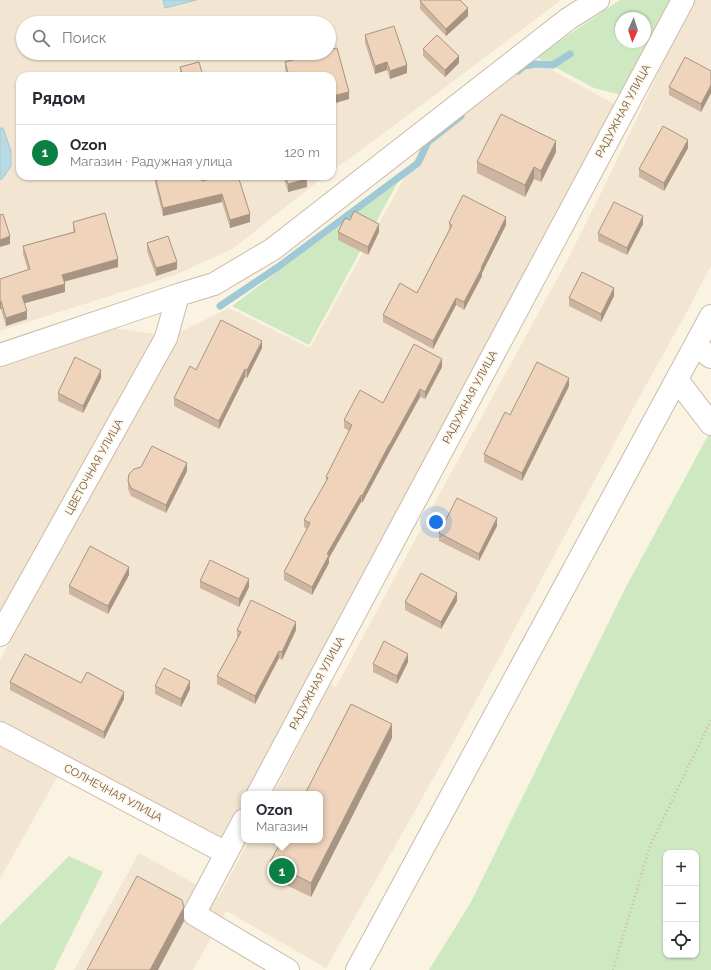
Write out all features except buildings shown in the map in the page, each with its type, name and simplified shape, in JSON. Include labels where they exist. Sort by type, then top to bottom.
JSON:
[{"type":"street","points":[[0,355],[214,284],[273,249],[568,19],[598,0]]},
{"type":"street","name":"РАДУЖНАЯ УЛИЦА","points":[[260,791],[683,0]]},
{"type":"street","name":"ЦВЕТОЧНАЯ УЛИЦА","points":[[0,635],[166,338],[178,295]]},
{"type":"street","points":[[357,970],[677,380],[703,351],[711,316]]},
{"type":"street","points":[[677,380],[711,424]]},
{"type":"street","name":"СОЛНЕЧНАЯ УЛИЦА","points":[[0,733],[226,853]]},
{"type":"street","points":[[241,826],[194,914],[288,970]]},
{"type":"path","points":[[613,970],[650,846],[711,720]]},
{"type":"shaded area","points":[[0,0],[561,0],[336,168],[336,72],[16,72],[16,180],[320,180],[232,249],[175,275],[0,331]]},
{"type":"shaded area","points":[[693,0],[711,0],[711,266],[451,747],[326,968],[226,911],[193,970],[74,970],[139,853],[219,897],[247,843],[323,843],[323,791],[275,791],[330,684],[336,687],[568,259]]},
{"type":"shaded area","points":[[530,58],[616,105],[250,791],[241,791],[241,808],[224,840],[0,722],[0,660],[176,334],[229,308],[310,348],[424,142]]},
{"type":"shaded area","points":[[114,328],[155,334],[0,613],[0,364]]},
{"type":"shaded area","points":[[0,747],[57,777],[0,879]]},
{"type":"green space","points":[[620,0],[674,0],[651,42],[651,12],[615,12],[615,48],[648,48],[622,95],[594,88],[536,57]]},
{"type":"green space","points":[[398,182],[309,345],[232,306]]},
{"type":"green space","points":[[711,430],[711,970],[429,970],[471,902],[626,587]]},
{"type":"green space","points":[[69,856],[103,872],[54,970],[0,970],[0,925]]},
{"type":"water","points":[[163,0],[196,0],[165,8]]},
{"type":"water","points":[[0,128],[3,128],[11,151],[11,166],[2,179],[0,179]]},
{"type":"waterway","points":[[518,71],[524,66],[536,64],[553,65],[570,54]]},
{"type":"waterway","points":[[220,306],[278,267],[418,163],[428,142],[461,116]]},
{"type":"place","name":"Ozon","points":[[282,871]]}]
